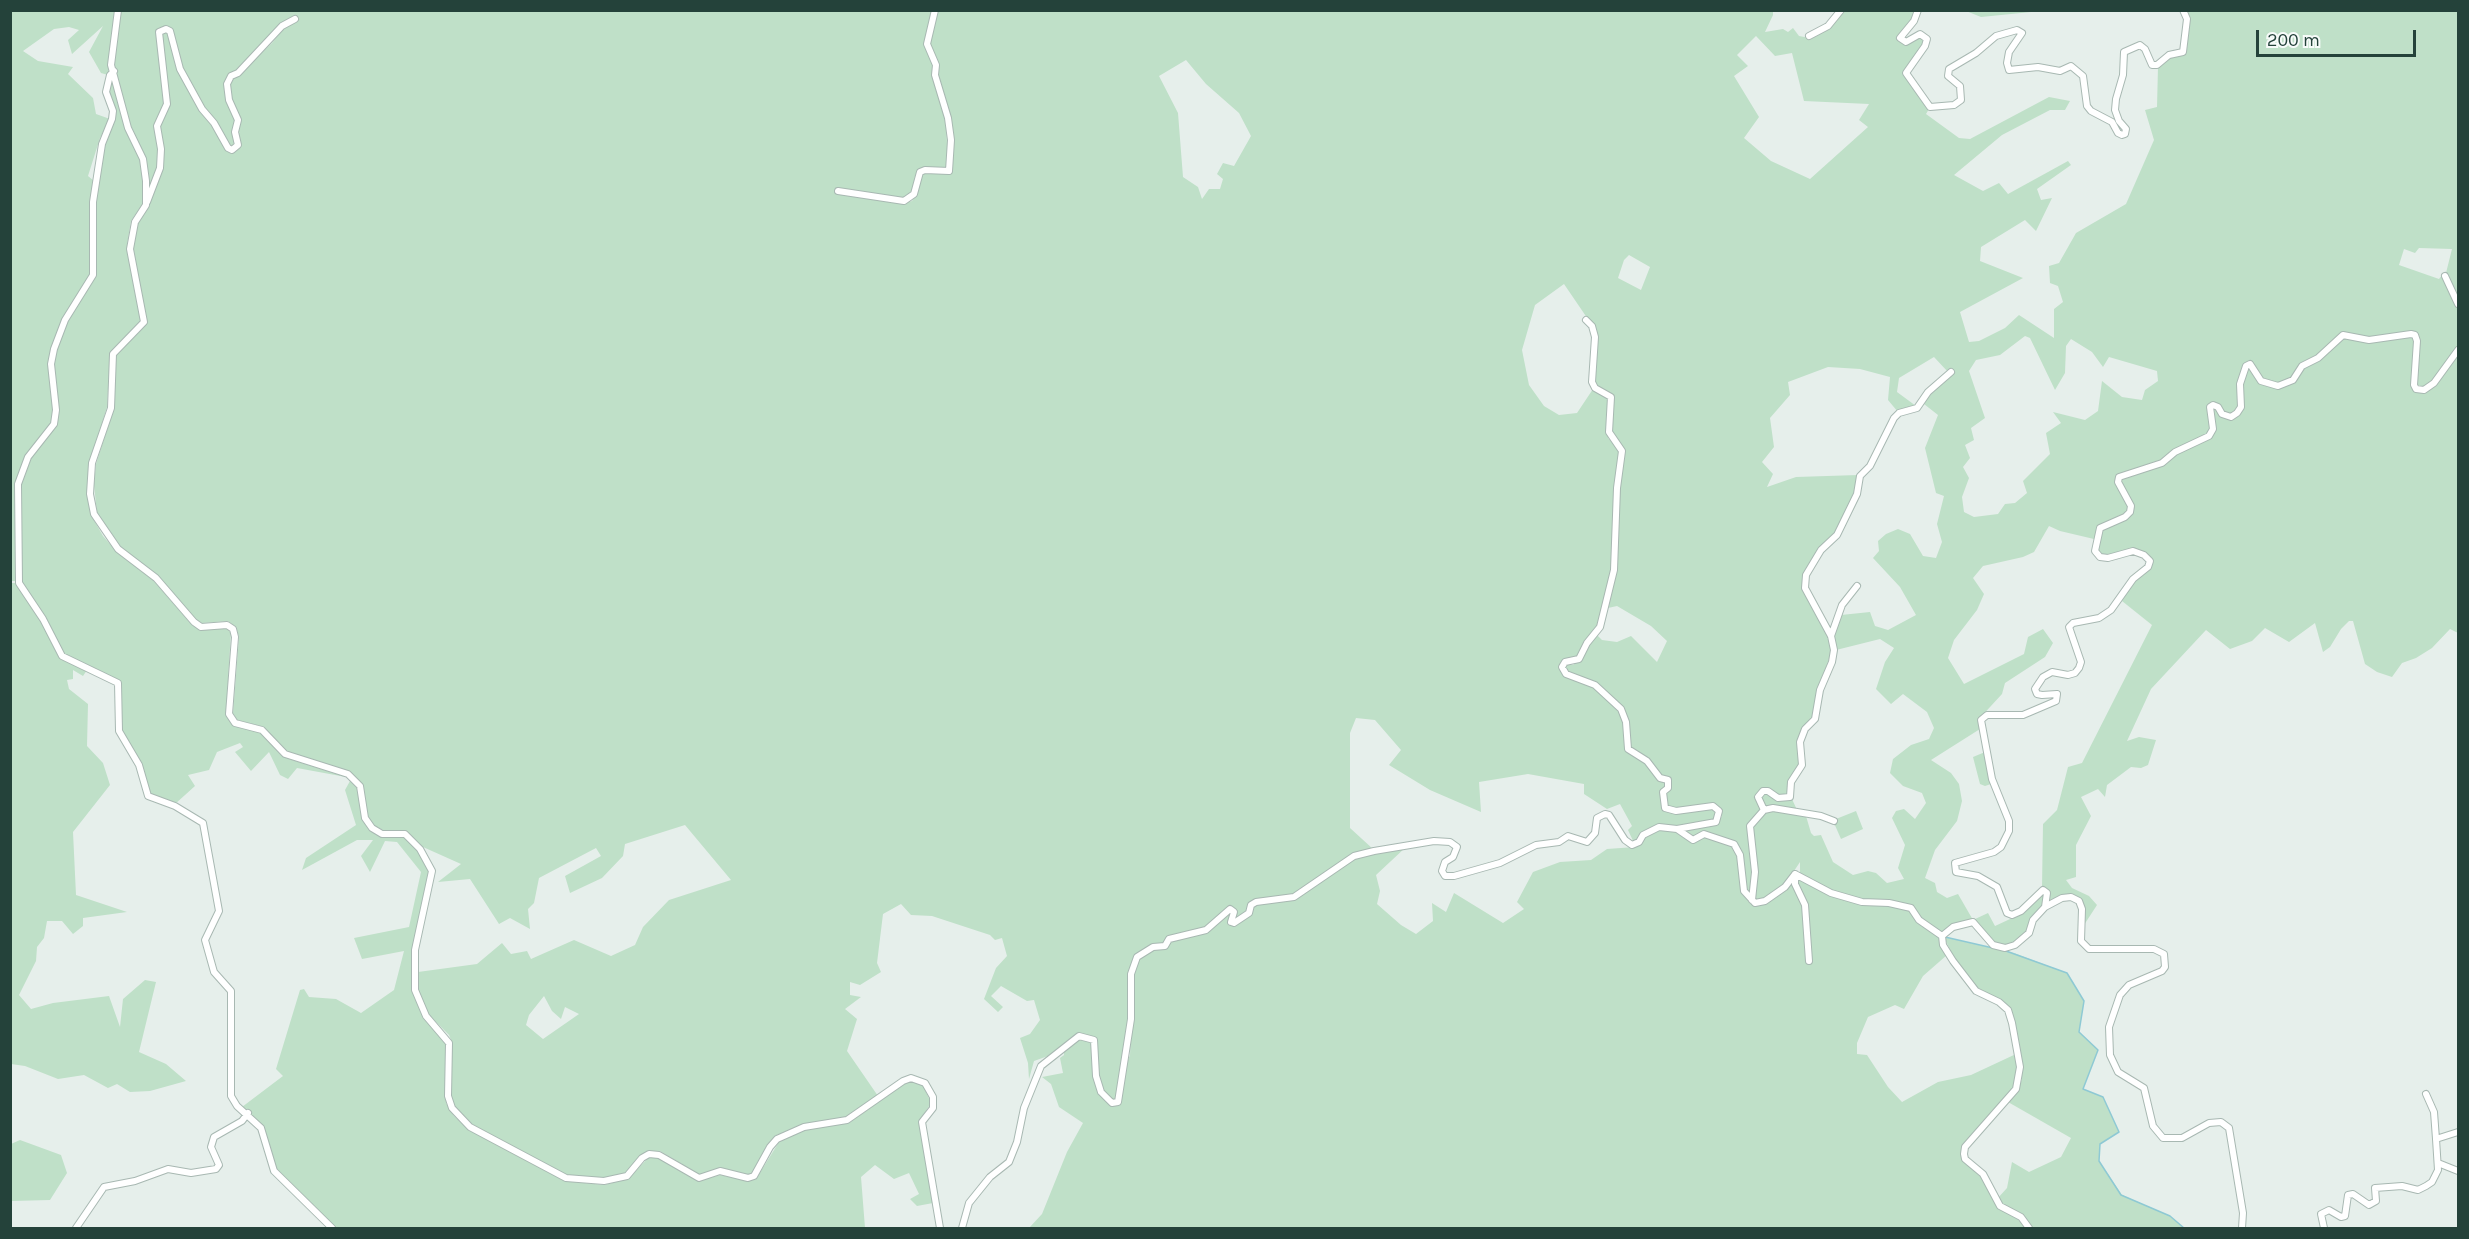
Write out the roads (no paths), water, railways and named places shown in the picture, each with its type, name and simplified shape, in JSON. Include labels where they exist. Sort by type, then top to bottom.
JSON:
[{"type":"street","points":[[118,10],[111,65],[129,128],[143,159],[146,205]]},
{"type":"street","points":[[838,191],[904,201],[914,194],[920,172],[925,170],[949,171],[951,140],[948,118],[935,75],[936,65],[927,44],[935,10]]},
{"type":"street","points":[[1809,36],[1828,26],[1841,10]]},
{"type":"street","points":[[1918,10],[1916,19],[1900,38],[1906,42],[1920,34],[1926,39],[1925,46],[1906,72],[1930,107],[1954,105],[1961,100],[1960,86],[1948,76],[1949,69],[1976,53],[1996,36],[2017,30],[2022,33],[2009,52],[2007,63],[2009,70],[2015,72],[2038,67],[2060,71],[2071,66],[2083,76],[2087,106],[2091,111],[2112,122],[2118,133],[2122,135],[2125,134],[2126,129],[2119,121],[2115,110],[2123,75],[2124,52],[2140,45],[2145,49],[2152,65],[2157,65],[2169,56],[2183,52],[2187,19],[2183,10]]},
{"type":"street","points":[[295,19],[282,26],[238,73],[231,76],[227,84],[229,100],[238,120],[235,132],[238,145],[232,150],[228,148],[214,123],[202,109],[180,69],[170,32],[166,29],[159,32],[167,104],[157,126],[161,149],[160,168],[146,205],[134,226],[130,249],[144,322],[113,354],[111,408],[93,463],[90,494],[94,514],[105,534],[118,549],[156,578],[194,622],[201,627],[227,625],[233,629],[235,637],[229,714],[235,723],[262,730],[285,754],[348,774],[360,786],[365,818],[372,828],[382,834],[405,834],[420,849],[432,872],[415,950],[415,990],[426,1016],[449,1043],[448,1096],[452,1108],[470,1127],[566,1178],[604,1181],[627,1176],[642,1158],[649,1154],[659,1155],[699,1178],[720,1172],[748,1178],[754,1176],[770,1147],[789,1132],[847,1120],[903,1081],[911,1078],[925,1083],[933,1097],[933,1108],[922,1122],[940,1228]]},
{"type":"street","points":[[114,71],[110,75],[106,92],[113,111],[112,124],[102,144],[93,202],[93,274],[65,320],[54,349],[51,364],[56,410],[54,424],[28,457],[18,484],[19,583],[43,619],[62,656],[118,683],[119,731],[139,765],[148,796],[175,806],[203,822],[219,911],[205,940],[214,972],[231,991],[231,1096],[237,1106],[248,1113],[261,1128],[274,1171],[332,1228]]},
{"type":"street","points":[[2445,276],[2458,304]]},
{"type":"street","points":[[962,1228],[969,1203],[990,1177],[1009,1162],[1017,1142],[1024,1108],[1041,1066],[1078,1036],[1094,1040],[1096,1076],[1101,1092],[1112,1103],[1118,1102],[1131,1019],[1131,974],[1140,954],[1165,946],[1169,939],[1206,930],[1230,909],[1234,912],[1231,922],[1234,923],[1249,913],[1256,902],[1294,897],[1354,856],[1374,851],[1434,841],[1450,842],[1457,847],[1453,857],[1445,862],[1442,871],[1445,876],[1454,876],[1500,863],[1536,845],[1559,842],[1568,836],[1587,842],[1595,833],[1597,818],[1605,814],[1609,815],[1625,840],[1632,845],[1639,842],[1643,835],[1659,827],[1677,829],[1716,822],[1719,811],[1713,806],[1676,811],[1665,808],[1663,792],[1668,788],[1668,780],[1660,778],[1647,761],[1628,749],[1626,722],[1621,709],[1595,685],[1566,674],[1562,667],[1565,662],[1579,659],[1587,643],[1600,627],[1614,570],[1622,451],[1609,432],[1611,397],[1599,391],[1592,382],[1595,336],[1592,326],[1586,320]]},
{"type":"street","points":[[2045,907],[2047,893],[2043,890],[2021,911],[2012,915],[2007,913],[1997,887],[1978,876],[1956,872],[1955,863],[1959,860],[1994,852],[2001,847],[2009,831],[2009,821],[1992,779],[1981,720],[1987,715],[2023,715],[2056,701],[2057,694],[2037,694],[2035,689],[2043,677],[2052,672],[2068,675],[2075,673],[2079,668],[2081,662],[2068,627],[2073,623],[2099,618],[2111,610],[2133,579],[2148,567],[2150,561],[2144,555],[2133,551],[2108,558],[2100,557],[2096,551],[2100,528],[2125,517],[2130,512],[2131,506],[2118,482],[2119,477],[2162,463],[2175,452],[2209,436],[2213,429],[2210,407],[2213,405],[2218,407],[2222,414],[2231,417],[2237,413],[2241,406],[2240,384],[2246,366],[2250,364],[2261,381],[2278,386],[2293,380],[2302,366],[2318,358],[2343,335],[2369,340],[2411,334],[2415,335],[2417,341],[2414,385],[2416,389],[2424,390],[2434,383],[2458,350]]},
{"type":"street","points":[[1764,810],[1758,797],[1760,793],[1768,791],[1778,798],[1790,797],[1791,782],[1800,772],[1800,742],[1805,729],[1815,719],[1820,690],[1832,662],[1834,650],[1830,636],[1805,588],[1806,575],[1821,550],[1837,535],[1857,494],[1860,476],[1870,466],[1894,418],[1899,413],[1917,408],[1928,392],[1951,372]]},
{"type":"street","points":[[10,583],[19,583]]},
{"type":"street","points":[[1830,636],[1842,605],[1857,585]]},
{"type":"street","points":[[1752,901],[1755,872],[1750,826],[1764,810],[1773,808],[1821,816],[1834,821]]},
{"type":"street","points":[[1677,829],[1693,840],[1704,834],[1734,844],[1740,855],[1744,891],[1752,901]]},
{"type":"street","points":[[1752,901],[1765,901],[1785,887],[1795,874]]},
{"type":"street","points":[[1795,874],[1831,892],[1862,902],[1889,903],[1911,908],[1919,920],[1942,936],[1943,945],[1976,991],[1999,1002],[2008,1010],[2020,1067],[2016,1089],[1965,1147],[1964,1154],[1965,1159],[1983,1174],[2000,1206],[2021,1217],[2029,1228]]},
{"type":"street","points":[[1795,874],[1795,884],[1805,905],[1809,961]]},
{"type":"street","points":[[1942,936],[1953,927],[1973,922],[1993,945],[2004,948],[2015,945],[2029,933],[2033,920],[2045,907],[2062,898],[2071,897],[2079,901],[2082,909],[2081,941],[2089,950],[2154,949],[2164,954],[2165,967],[2162,971],[2129,984],[2120,995],[2109,1028],[2110,1055],[2118,1072],[2144,1088],[2153,1126],[2163,1138],[2182,1138],[2209,1123],[2221,1122],[2229,1128],[2244,1228]]},
{"type":"street","points":[[2324,1228],[2321,1214],[2329,1210],[2341,1217],[2345,1216],[2348,1195],[2353,1194],[2369,1205],[2376,1201],[2375,1188],[2402,1186],[2418,1190],[2432,1182],[2438,1163],[2434,1112],[2426,1094]]},
{"type":"street","points":[[76,1228],[104,1187],[135,1181],[168,1169],[190,1173],[219,1168],[211,1147],[214,1137],[242,1121],[248,1113]]},
{"type":"street","points":[[2436,1139],[2458,1132]]},
{"type":"street","points":[[2438,1163],[2458,1171]]},
{"type":"waterway","points":[[1945,937],[1993,948]]},
{"type":"waterway","points":[[2006,951],[2067,973],[2084,1001],[2079,1032],[2098,1050],[2083,1089],[2103,1097],[2119,1132],[2100,1144],[2099,1161],[2121,1195],[2170,1216],[2184,1228]]}]
